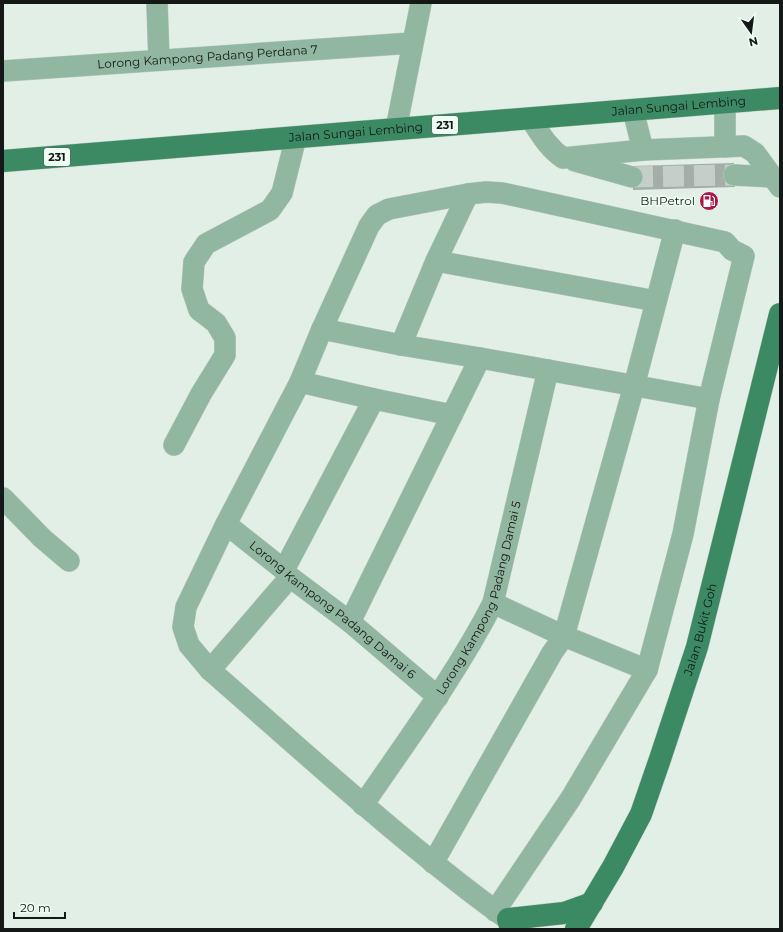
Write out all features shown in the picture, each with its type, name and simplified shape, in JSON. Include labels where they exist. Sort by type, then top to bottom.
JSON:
[{"type":"main road","name":"Jalan Sungai Lembing","points":[[3,161],[780,98]]},
{"type":"main road","name":"Jalan Bukit Goh","points":[[576,929],[613,867],[641,814],[660,759],[697,647],[780,314]]},
{"type":"main road","points":[[509,922],[564,913],[592,902]]},
{"type":"street","points":[[157,3],[159,60]]},
{"type":"street","points":[[396,129],[421,3]]},
{"type":"street","name":"Lorong Kampong Padang Perdana 7","points":[[3,71],[412,43]]},
{"type":"street","points":[[725,102],[725,146]]},
{"type":"street","points":[[633,110],[643,150]]},
{"type":"street","points":[[530,118],[546,142],[563,158],[632,177]]},
{"type":"street","points":[[174,445],[201,394],[225,355],[225,338],[216,323],[200,310],[192,289],[194,262],[206,244],[270,210],[282,193],[296,137]]},
{"type":"street","points":[[563,158],[643,150],[744,146],[755,153],[777,182]]},
{"type":"street","points":[[734,175],[777,182]]},
{"type":"street","points":[[486,192],[502,193],[675,230],[725,242],[732,250],[744,256],[709,399],[683,534],[647,670],[571,798],[509,922],[433,863],[363,805],[210,670],[189,644],[183,627],[186,607],[226,524],[300,382],[322,329],[369,226],[377,215],[389,209],[486,192]]},
{"type":"street","points":[[401,345],[436,261],[468,194]]},
{"type":"street","points":[[433,863],[552,653],[564,636],[634,386],[675,230]]},
{"type":"street","points":[[436,261],[656,301]]},
{"type":"street","points":[[322,329],[401,345],[709,399]]},
{"type":"street","points":[[350,622],[480,358]]},
{"type":"street","name":"Lorong Kampong Padang Damai 5","points":[[363,805],[438,697],[481,626],[493,603],[548,370]]},
{"type":"street","points":[[300,382],[452,415]]},
{"type":"street","points":[[210,670],[287,573],[374,399]]},
{"type":"street","points":[[3,498],[42,538],[68,560]]},
{"type":"street","name":"Lorong Kampong Padang Damai 6","points":[[226,524],[350,622],[438,697]]},
{"type":"street","points":[[493,603],[564,636],[647,670]]},
{"type":"building","points":[[734,163],[735,187],[633,190],[632,166]]},
{"type":"tunnel","points":[[632,177],[734,175]]},
{"type":"place","name":"BHPetrol","points":[[709,201]]}]
